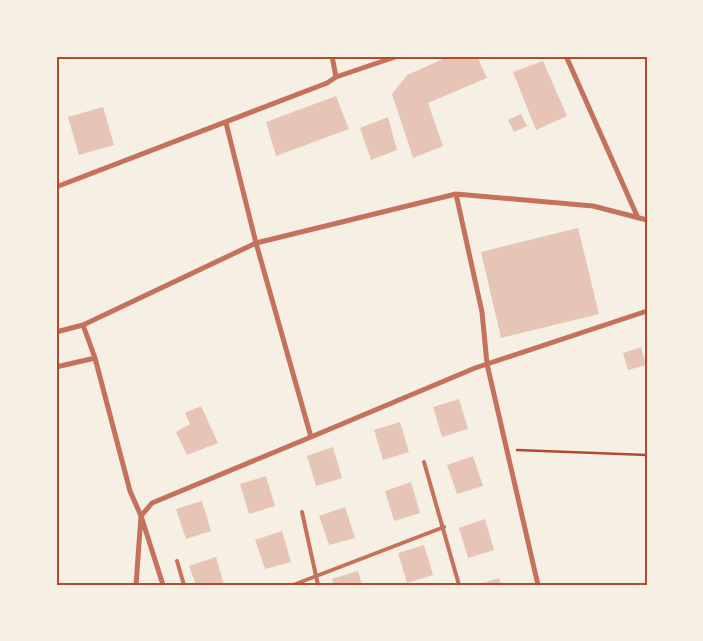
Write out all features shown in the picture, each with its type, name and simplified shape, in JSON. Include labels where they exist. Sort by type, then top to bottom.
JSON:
[{"type":"street","points":[[332,56],[336,77]]},
{"type":"street","points":[[56,187],[226,123],[327,83],[336,77],[398,56]]},
{"type":"street","points":[[566,56],[638,218]]},
{"type":"street","points":[[226,123],[256,243],[311,437]]},
{"type":"street","points":[[456,194],[482,312],[486,364],[508,449],[538,585]]},
{"type":"street","points":[[56,332],[83,325],[256,243],[456,194],[593,206],[647,220]]},
{"type":"street","points":[[136,585],[141,516],[152,503],[486,364],[647,311]]},
{"type":"street","points":[[83,325],[94,358],[130,491],[141,516],[163,585]]},
{"type":"street","points":[[56,368],[94,358]]},
{"type":"lane","points":[[424,462],[459,585]]},
{"type":"lane","points":[[302,512],[318,585]]},
{"type":"lane","points":[[293,585],[444,527]]},
{"type":"lane","points":[[177,561],[184,585]]},
{"type":"path","points":[[508,449],[647,455]]},
{"type":"building","points":[[450,56],[477,56],[487,78],[428,103],[443,146],[413,158],[392,94],[407,75]]},
{"type":"building","points":[[543,61],[567,116],[536,130],[513,72]]},
{"type":"building","points":[[336,96],[349,129],[276,156],[266,122]]},
{"type":"building","points":[[103,107],[114,145],[79,155],[68,117]]},
{"type":"building","points":[[521,114],[527,126],[514,132],[508,120]]},
{"type":"building","points":[[388,117],[397,150],[371,160],[360,128]]},
{"type":"building","points":[[578,228],[599,314],[501,338],[481,252]]},
{"type":"building","points":[[641,347],[646,365],[628,370],[623,353]]},
{"type":"building","points":[[459,399],[468,429],[442,437],[433,407]]},
{"type":"building","points":[[201,406],[218,443],[187,455],[176,432],[190,424],[185,413]]},
{"type":"building","points":[[400,422],[409,452],[383,460],[374,430]]},
{"type":"building","points":[[333,447],[342,478],[316,486],[307,456]]},
{"type":"building","points":[[473,456],[483,486],[457,494],[447,465]]},
{"type":"building","points":[[266,476],[275,506],[249,514],[240,484]]},
{"type":"building","points":[[411,482],[420,513],[394,521],[385,491]]},
{"type":"building","points":[[202,501],[211,531],[186,539],[176,509]]},
{"type":"building","points":[[345,507],[355,538],[329,545],[319,516]]},
{"type":"building","points":[[485,519],[494,550],[468,558],[459,528]]},
{"type":"building","points":[[282,531],[291,562],[265,569],[255,540]]},
{"type":"building","points":[[424,545],[433,575],[407,583],[398,553]]},
{"type":"building","points":[[216,557],[224,585],[196,585],[189,566]]},
{"type":"building","points":[[358,571],[362,585],[334,585],[332,579]]},
{"type":"building","points":[[499,578],[501,585],[479,585],[479,584]]}]
